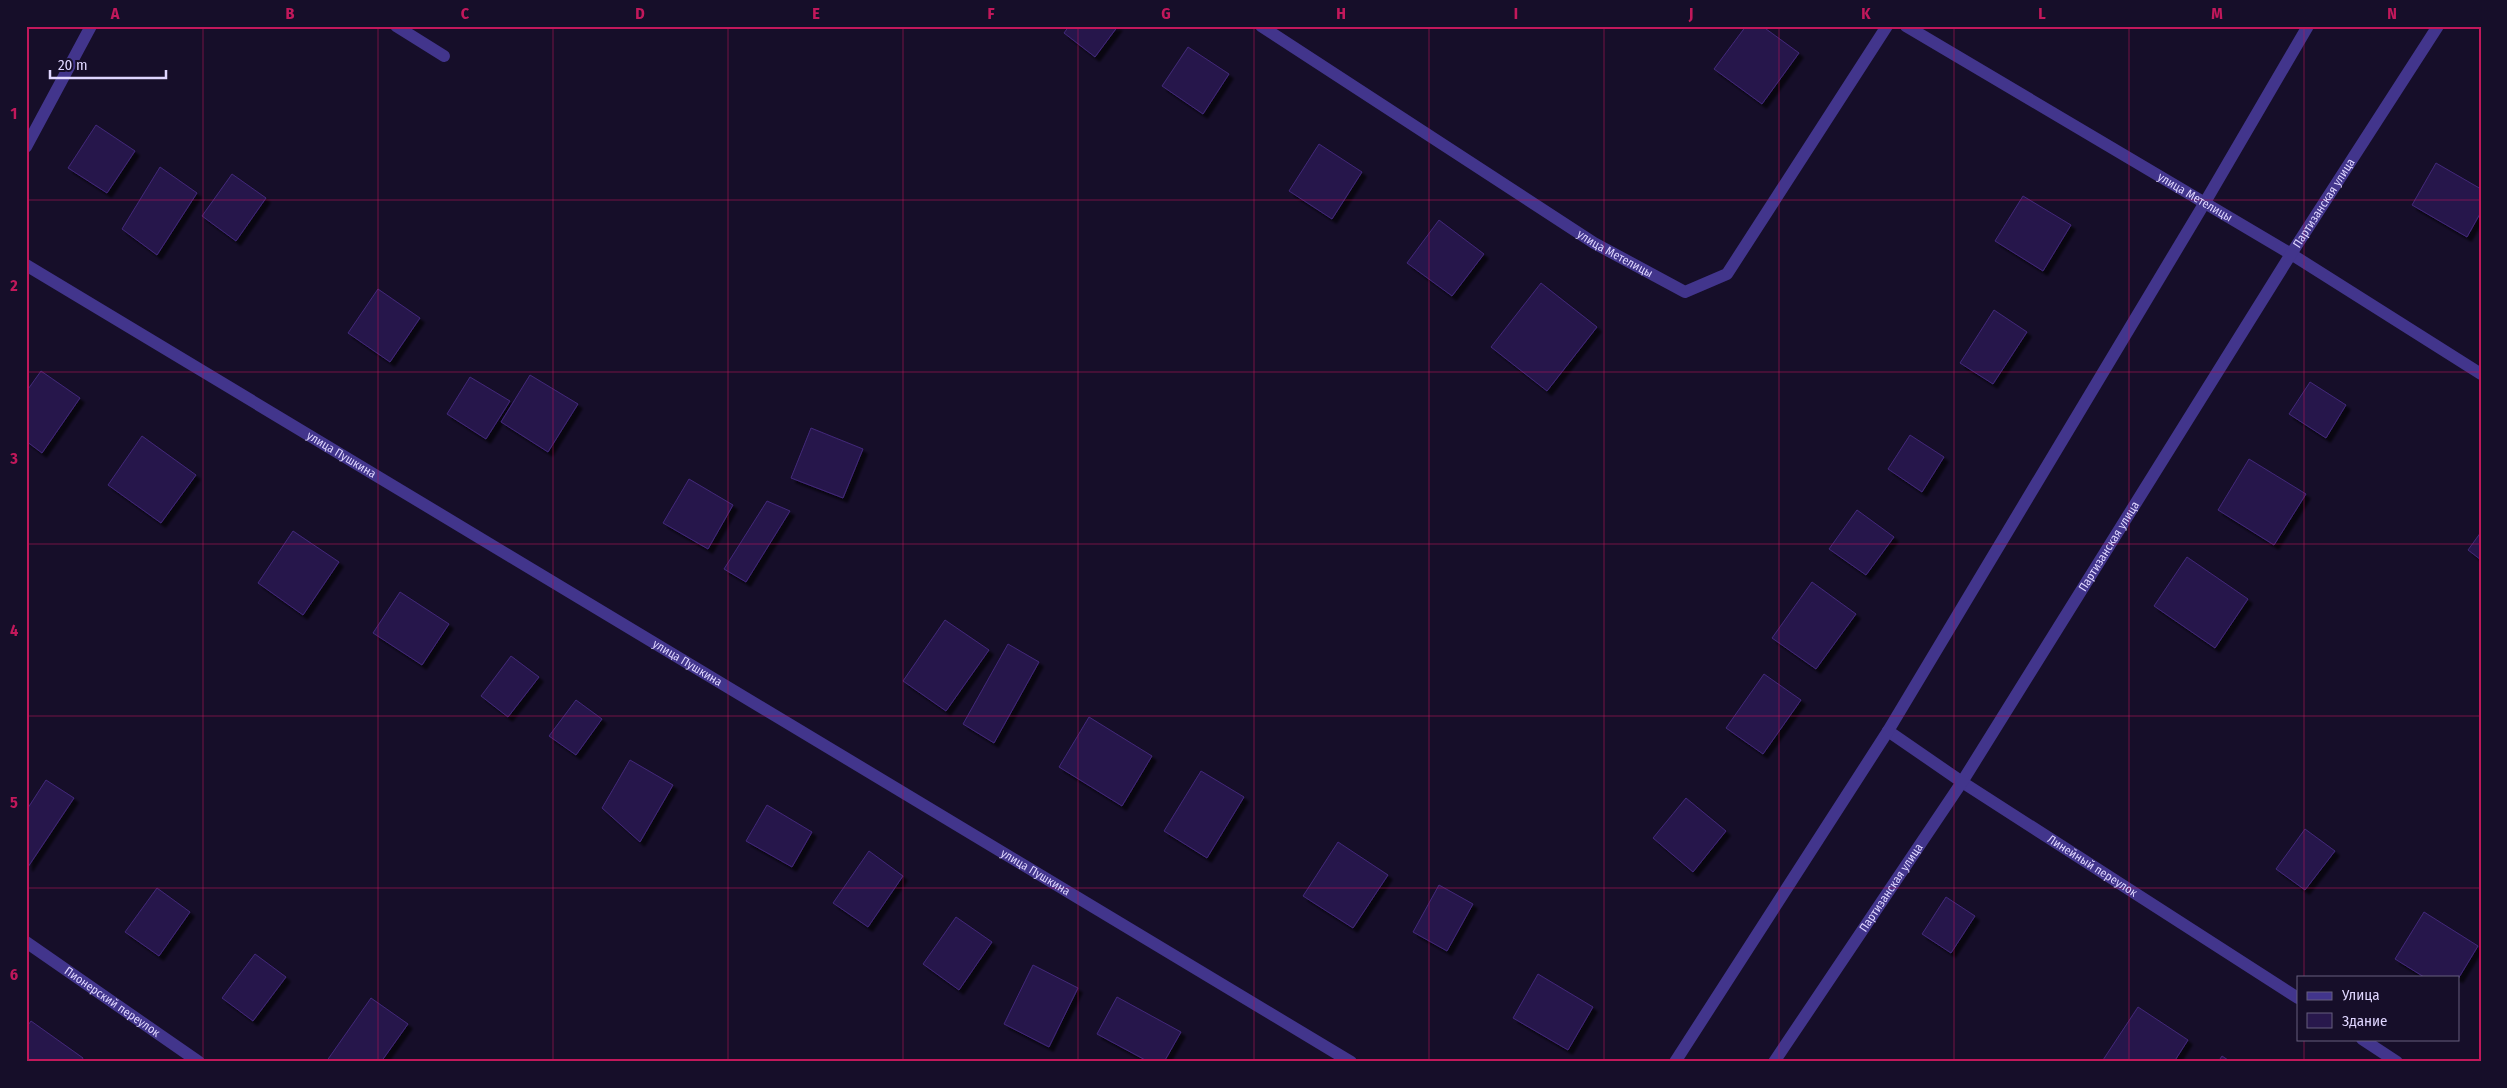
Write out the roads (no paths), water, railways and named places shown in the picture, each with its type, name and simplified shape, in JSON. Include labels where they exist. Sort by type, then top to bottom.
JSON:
[{"type":"street","points":[[26,147],[90,26]]},
{"type":"street","points":[[396,26],[444,56]]},
{"type":"street","name":"улица Метелицы","points":[[1261,26],[1594,243],[1685,292],[1727,274],[1887,26]]},
{"type":"street","name":"улица Метелицы","points":[[1906,26],[2291,254],[2481,374]]},
{"type":"street","points":[[1675,1062],[1888,731],[2204,204],[2308,26]]},
{"type":"street","name":"Партизанская улица","points":[[1774,1062],[1962,782],[2291,254],[2438,26]]},
{"type":"street","name":"улица Пушкина","points":[[26,265],[1351,1062]]},
{"type":"street","name":"Линейный переулок","points":[[1888,731],[1962,782],[2297,997]]},
{"type":"street","name":"Пионерский переулок","points":[[26,942],[199,1062]]},
{"type":"street","points":[[2364,1040],[2397,1062]]}]
